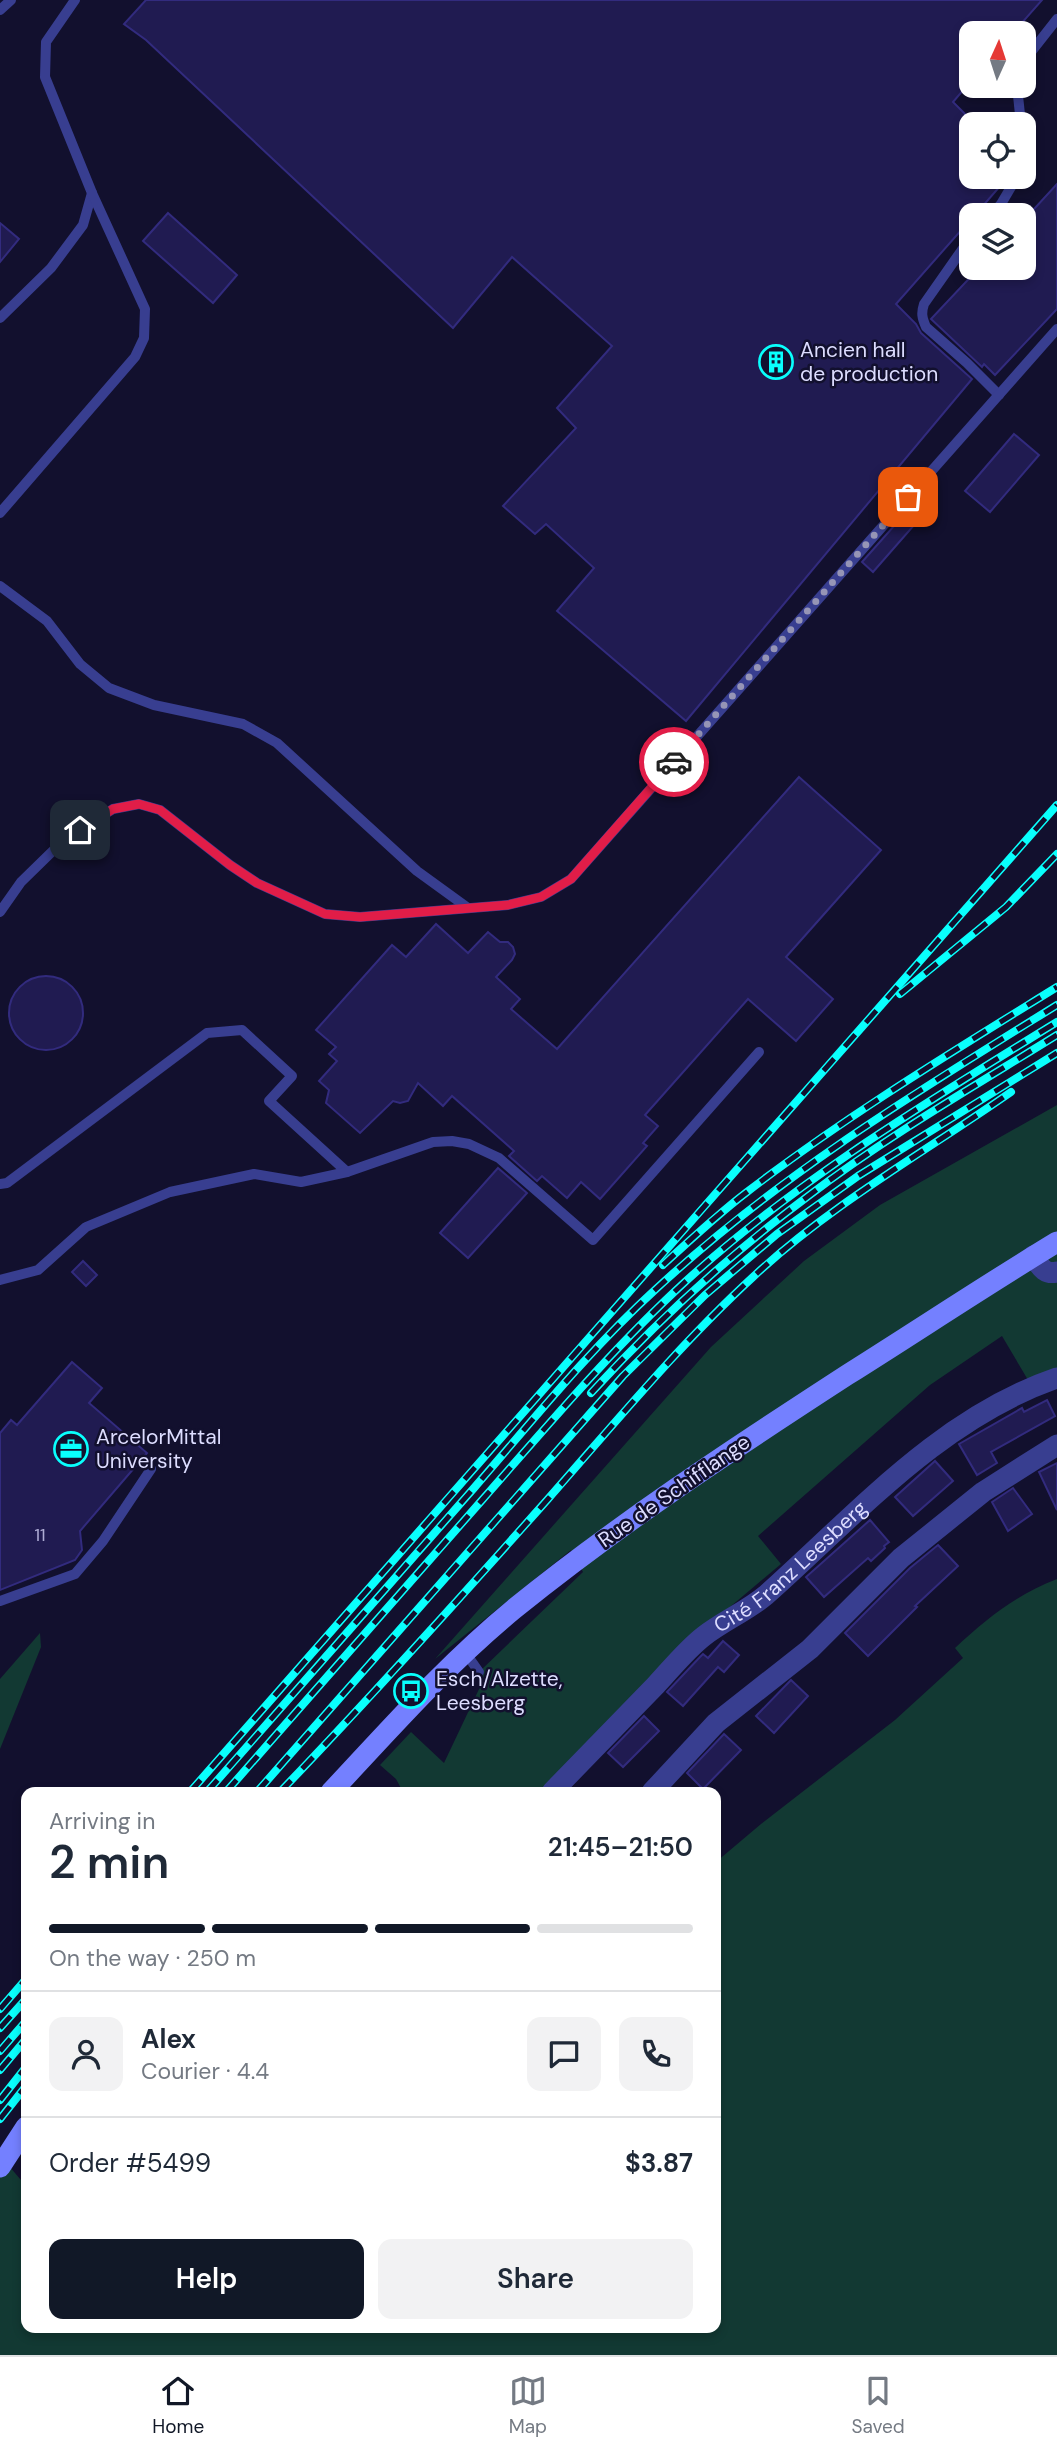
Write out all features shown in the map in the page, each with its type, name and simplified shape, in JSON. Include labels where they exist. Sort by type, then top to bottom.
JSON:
[{"type":"street","name":"Rue de Schifflange","points":[[336,1787],[465,1652],[524,1601],[666,1494],[1057,1242]]},
{"type":"street","points":[[1033,1256],[1042,1270],[1050,1274],[1057,1272]]},
{"type":"street","name":"Cité Franz Leesberg","points":[[557,1787],[704,1636],[763,1598],[870,1500],[955,1428],[1028,1388],[1057,1378]]},
{"type":"street","points":[[657,1787],[716,1723],[810,1648],[901,1558],[983,1493],[1057,1446]]},
{"type":"street","points":[[0,2167],[21,2135]]},
{"type":"lane","points":[[0,10],[11,0]]},
{"type":"lane","points":[[0,513],[135,357],[144,338],[145,309],[92,193],[45,77],[46,42],[75,0]]},
{"type":"lane","points":[[1036,46],[1057,19]]},
{"type":"lane","points":[[0,318],[51,268],[83,225],[92,193]]},
{"type":"lane","points":[[959,254],[924,303],[921,312],[923,320],[926,327],[999,395]]},
{"type":"lane","points":[[0,912],[21,882],[64,840],[113,809],[139,804],[160,810],[257,883],[325,914],[360,917],[508,905],[541,897],[571,879],[1057,329]]},
{"type":"lane","points":[[0,586],[47,621],[79,664],[109,688],[154,705],[243,724],[277,743],[417,871],[468,908]]},
{"type":"lane","points":[[0,1184],[7,1183],[206,1033],[242,1030],[292,1076],[269,1101],[347,1172]]},
{"type":"lane","points":[[0,1280],[37,1270],[86,1227],[170,1192],[254,1174],[301,1182],[347,1172],[433,1142],[469,1144],[499,1158],[593,1240],[759,1052]]},
{"type":"lane","points":[[0,1601],[75,1574],[103,1541],[151,1469]]},
{"type":"lane","points":[[465,1652],[479,1672]]},
{"type":"green space","points":[[1057,1105],[1057,1371],[1028,1380],[1002,1336],[930,1385],[758,1536],[781,1564],[673,1655],[546,1787],[400,1787],[396,1779],[380,1765],[411,1732],[444,1763],[480,1687],[479,1672],[583,1572],[571,1550],[435,1659],[711,1347],[804,1261],[880,1205]]},
{"type":"green space","points":[[1057,1579],[1057,2355],[0,2355],[0,2167],[4,2160],[21,2180],[21,2333],[721,2333],[721,1858],[895,1720],[963,1658],[955,1648],[979,1627],[1015,1600]]},
{"type":"green space","points":[[40,1633],[41,1647],[0,1749],[0,1679]]},
{"type":"building","name":"Ancien hall de production","points":[[146,0],[1042,0],[1024,21],[959,21],[959,95],[953,102],[963,112],[959,112],[959,189],[998,189],[985,203],[959,203],[959,233],[896,304],[921,333],[972,379],[686,721],[557,611],[594,568],[546,524],[535,534],[503,506],[576,428],[557,408],[612,346],[512,257],[453,328],[146,40],[124,24]]},
{"type":"building","points":[[1057,184],[1057,309],[995,375],[984,364],[982,367],[931,319],[968,280],[1036,280],[1036,207]]},
{"type":"building","points":[[168,213],[237,275],[213,303],[143,241]]},
{"type":"building","points":[[0,223],[19,239],[0,262]]},
{"type":"building","points":[[1014,434],[1039,455],[990,512],[965,491]]},
{"type":"building","points":[[918,499],[929,508],[873,572],[862,562]]},
{"type":"building","points":[[799,777],[881,850],[786,957],[833,999],[796,1041],[748,999],[645,1115],[658,1126],[643,1143],[647,1146],[600,1199],[581,1182],[567,1198],[542,1176],[537,1181],[509,1156],[514,1151],[452,1096],[443,1106],[418,1083],[408,1101],[393,1101],[360,1133],[326,1103],[329,1090],[319,1081],[337,1061],[329,1054],[336,1047],[316,1030],[392,945],[406,957],[436,924],[468,953],[488,932],[500,942],[508,942],[515,954],[496,977],[520,999],[511,1009],[557,1049]]},
{"type":"building","points":[[46,976],[67,982],[77,992],[83,1013],[77,1034],[67,1044],[46,1050],[25,1044],[15,1034],[9,1013],[15,992],[25,982]]},
{"type":"building","points":[[498,1168],[527,1193],[468,1258],[440,1233]]},
{"type":"building","points":[[83,1261],[97,1275],[86,1286],[72,1272]]},
{"type":"building","name":"ArcelorMittal University","points":[[72,1362],[102,1388],[89,1403],[147,1453],[80,1531],[82,1550],[75,1560],[0,1590],[0,1433],[11,1420],[17,1425]]},
{"type":"building","points":[[1047,1400],[1055,1416],[991,1452],[997,1463],[977,1475],[959,1444],[1022,1408],[1024,1412]]},
{"type":"building","points":[[935,1461],[953,1481],[913,1516],[895,1497]]},
{"type":"building","points":[[1057,1463],[1057,1510],[1039,1472]]},
{"type":"building","points":[[1013,1488],[1032,1514],[1008,1531],[992,1502]]},
{"type":"building","points":[[870,1520],[889,1542],[871,1561],[868,1558],[824,1597],[806,1577]]},
{"type":"building","points":[[938,1545],[958,1566],[915,1606],[917,1607],[868,1656],[845,1633],[910,1568]]},
{"type":"building","points":[[723,1641],[739,1655],[724,1672],[718,1667],[683,1706],[667,1692],[703,1654],[708,1658]]},
{"type":"building","points":[[791,1680],[808,1696],[774,1733],[756,1716]]},
{"type":"building","points":[[644,1716],[659,1731],[623,1767],[608,1753]]},
{"type":"building","points":[[724,1734],[741,1750],[705,1787],[701,1787],[687,1773]]},
{"type":"railway","points":[[194,1787],[1057,805]]},
{"type":"railway","points":[[900,994],[1006,907],[1057,854]]},
{"type":"railway","points":[[663,1265],[736,1200],[822,1137],[1057,987]]},
{"type":"railway","points":[[211,1787],[562,1386],[656,1289],[799,1172],[900,1103],[1057,1005]]},
{"type":"railway","points":[[230,1787],[582,1387],[686,1281],[729,1244],[819,1175],[913,1112],[1057,1022]]},
{"type":"railway","points":[[591,1393],[694,1290],[778,1219],[899,1133],[1057,1035]]},
{"type":"railway","points":[[261,1787],[623,1376],[705,1295],[777,1234],[858,1176],[1057,1053]]},
{"type":"railway","points":[[285,1787],[449,1610],[673,1357],[753,1277],[846,1203],[1011,1092]]},
{"type":"railway","points":[[0,2009],[21,1985]]},
{"type":"railway","points":[[0,2028],[21,2005]]},
{"type":"railway","points":[[0,2051],[21,2027]]},
{"type":"railway","points":[[0,2070],[21,2045]]},
{"type":"railway","points":[[0,2100],[21,2073]]},
{"type":"railway","points":[[0,2119],[21,2092]]},
{"type":"way so far","points":[[674,762],[908,497]]},
{"type":"place","name":"Ancien hall de production","points":[[776,362]]},
{"type":"place","name":"ArcelorMittal University","points":[[71,1449]]},
{"type":"place","name":"Esch/Alzette, Leesberg","points":[[411,1691]]},
{"type":"route","points":[[80,830],[113,809],[139,804],[160,810],[257,883],[325,914],[360,917],[508,905],[541,897],[571,879],[674,762]]}]
